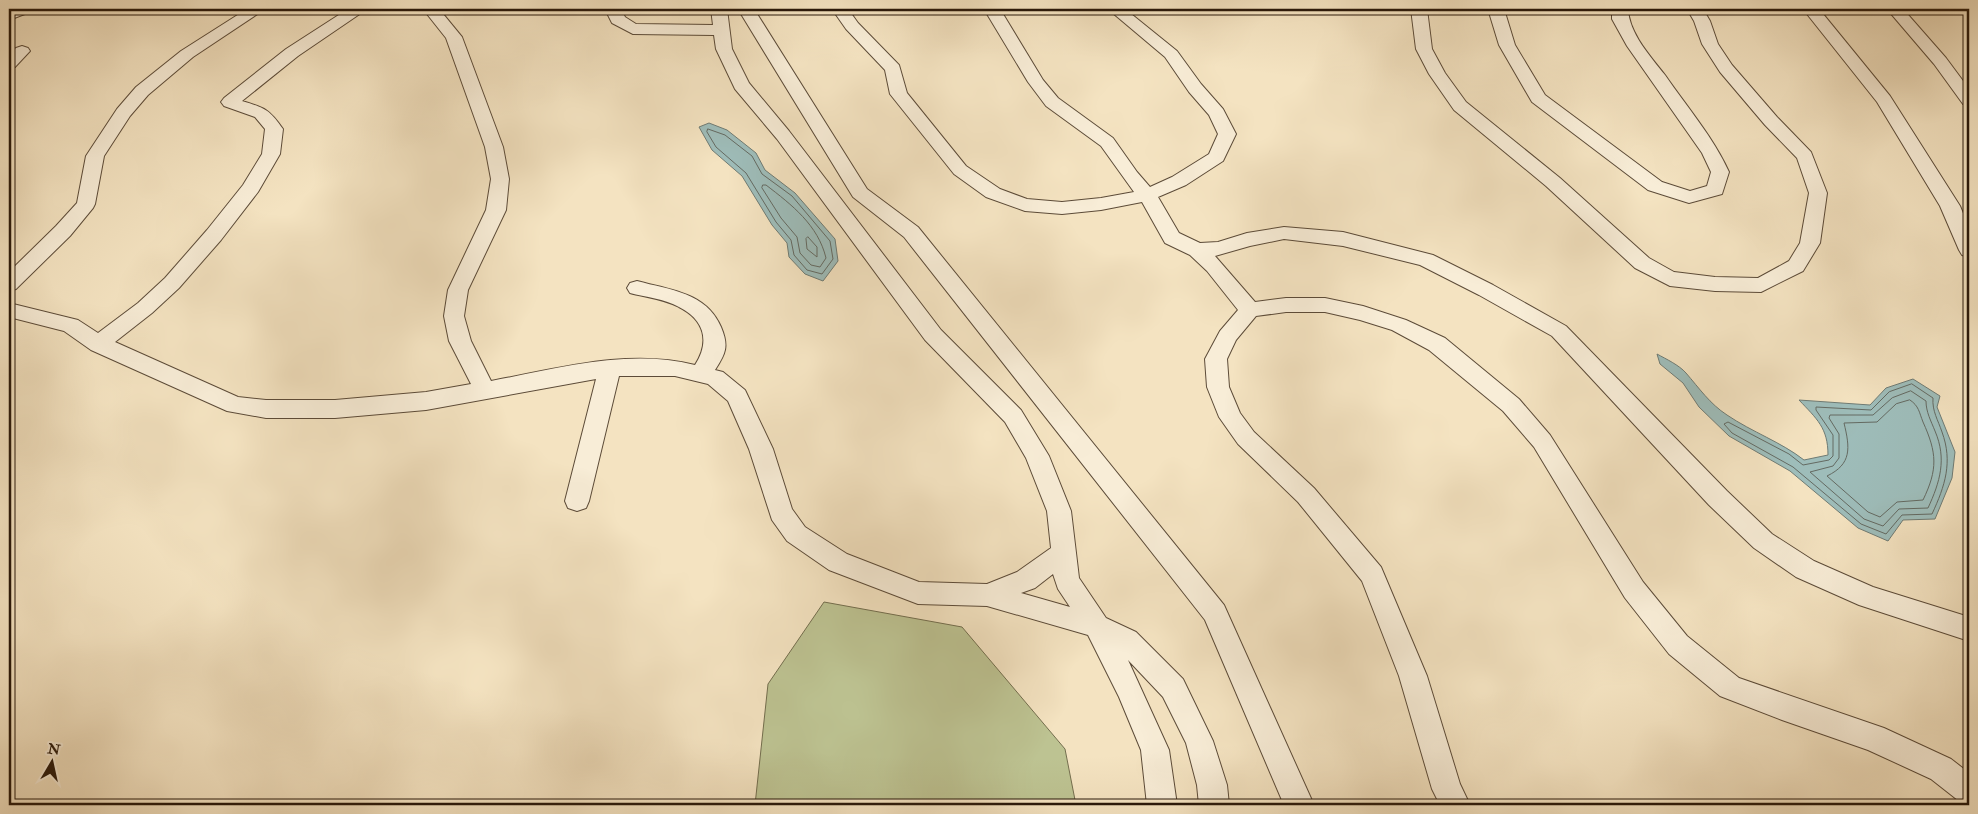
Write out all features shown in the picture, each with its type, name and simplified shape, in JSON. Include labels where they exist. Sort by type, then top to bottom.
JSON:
[{"type":"street","points":[[9,15],[24,9]]},
{"type":"street","points":[[9,284],[64,231],[86,204],[95,156],[123,113],[142,91],[187,54],[257,9]]},
{"type":"street","points":[[99,344],[145,308],[172,283],[251,188],[271,154],[274,129],[261,114],[230,102],[287,54],[328,26],[358,9]]},
{"type":"street","points":[[431,9],[454,37],[494,147],[500,179],[496,210],[458,290],[454,316],[460,341],[485,390]]},
{"type":"street","points":[[613,9],[618,20],[632,29],[722,30]]},
{"type":"street","points":[[719,9],[724,49],[741,85],[783,135],[933,335],[1013,416],[1037,456],[1060,511],[1067,581],[1097,626],[1130,691],[1155,750],[1162,805]]},
{"type":"street","points":[[746,9],[860,193],[911,232],[1215,613],[1299,805]]},
{"type":"street","points":[[840,9],[852,26],[893,69],[899,94],[960,170],[993,193],[1025,205],[1062,208],[1101,204],[1147,195],[1179,181],[1217,157],[1227,134],[1217,113],[1195,88],[1172,54],[1116,9]]},
{"type":"street","points":[[992,9],[1036,82],[1052,102],[1107,142],[1130,176],[1147,195],[1172,238],[1197,250],[1214,266],[1250,310]]},
{"type":"street","points":[[1419,9],[1424,49],[1436,74],[1460,106],[1552,182],[1642,263],[1670,279],[1715,284],[1761,284],[1796,266],[1806,251],[1810,243],[1818,193],[1805,156],[1771,121],[1726,68],[1710,44],[1702,21],[1695,9]]},
{"type":"street","points":[[1496,9],[1507,45],[1538,98],[1654,186],[1689,197],[1715,190],[1720,172],[1711,152],[1635,46],[1620,19],[1620,9]]},
{"type":"street","points":[[1811,9],[1884,100],[1950,206],[1969,250]]},
{"type":"street","points":[[1895,9],[1940,61],[1969,100]]},
{"type":"street","points":[[9,63],[22,51]]},
{"type":"street","points":[[1197,250],[1219,249],[1247,240],[1284,233],[1343,239],[1426,260],[1486,290],[1559,331],[1718,498],[1764,541],[1791,560],[1805,569],[1868,597],[1969,629]]},
{"type":"street","points":[[637,288],[686,301],[706,316],[716,341],[713,355],[700,374]]},
{"type":"street","points":[[1455,805],[1447,789],[1413,676],[1372,575],[1306,495],[1246,438],[1230,417],[1218,387],[1216,359],[1228,336],[1250,310],[1286,305],[1325,304],[1363,313],[1399,325],[1437,344],[1511,405],[1542,440],[1634,590],[1678,645],[1730,687],[1874,738],[1941,769],[1969,791]]},
{"type":"street","points":[[9,310],[70,325],[99,344],[235,405],[266,409],[335,410],[426,401],[610,368],[675,368],[715,378],[737,396],[761,449],[781,513],[796,534],[838,562],[918,593],[987,594],[1097,626],[1128,640],[1172,688],[1199,741],[1212,785],[1214,805]]},
{"type":"street","points":[[577,501],[610,368]]},
{"type":"street","points":[[987,594],[1026,580],[1064,552]]},
{"type":"green space","points":[[824,602],[962,627],[1065,749],[1076,805],[755,805],[768,684]]},
{"type":"water","points":[[709,123],[727,130],[756,153],[765,170],[795,193],[835,239],[838,261],[823,281],[805,274],[789,257],[787,243],[772,225],[742,176],[712,150],[699,127]]},
{"type":"water","points":[[1657,354],[1683,370],[1705,396],[1721,411],[1804,460],[1828,455],[1824,431],[1799,400],[1870,405],[1886,388],[1913,379],[1940,396],[1937,407],[1955,452],[1952,478],[1935,519],[1903,520],[1888,541],[1858,528],[1790,471],[1729,436],[1699,407],[1683,383],[1660,364]]}]
